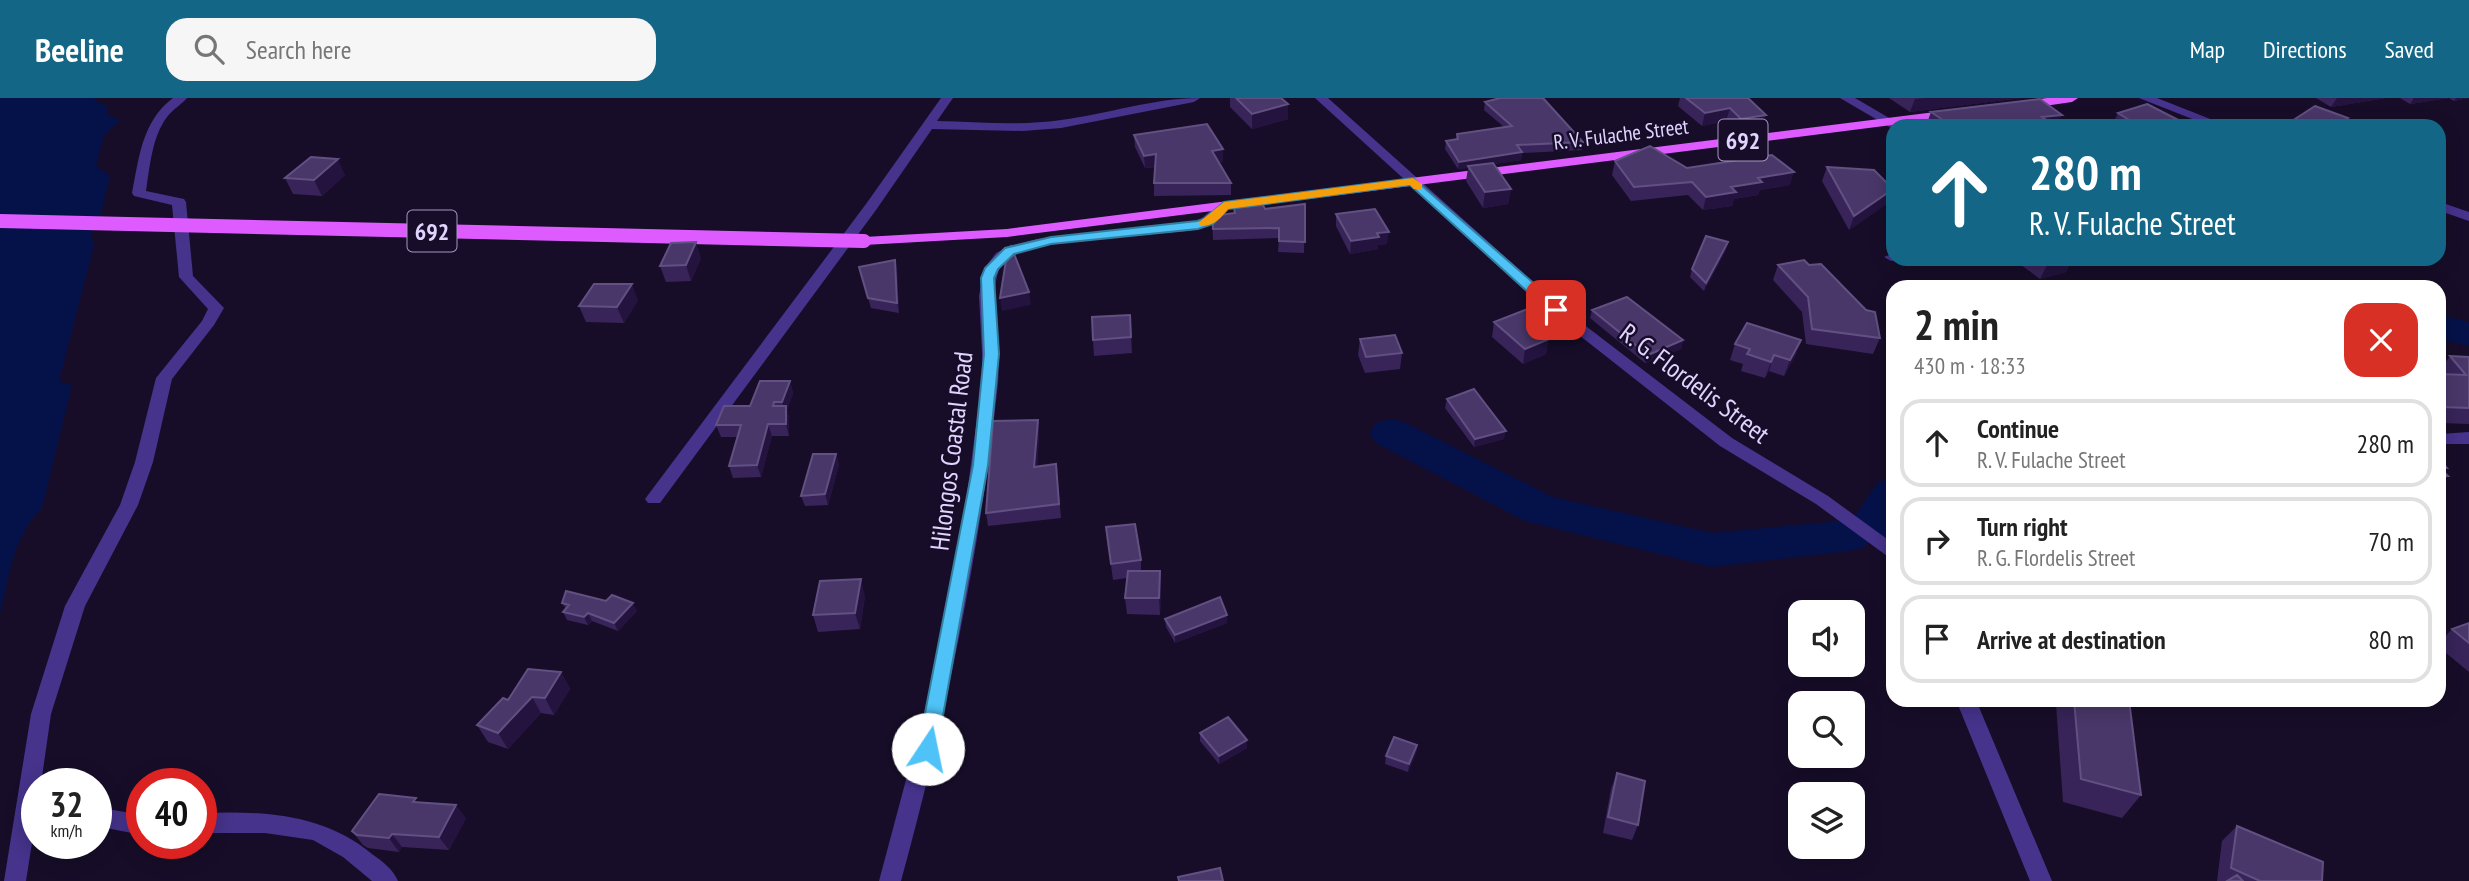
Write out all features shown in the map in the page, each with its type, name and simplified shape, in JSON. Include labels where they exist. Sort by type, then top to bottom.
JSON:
[{"type":"main road","points":[[2007,107],[2072,98]]},
{"type":"main road","name":"R. V. Fulache Street","points":[[1925,119],[1969,112]]},
{"type":"main road","name":"R. V. Fulache Street","points":[[1220,207],[1413,181],[1886,125]]},
{"type":"main road","name":"692","points":[[0,221],[864,241],[1007,233],[1220,207]]},
{"type":"street","points":[[36,768],[41,714],[75,606],[129,505],[144,462],[164,378],[209,322],[216,308],[186,277],[179,202],[139,193],[150,135],[164,108],[181,98]]},
{"type":"street","points":[[654,499],[930,125],[947,98]]},
{"type":"street","points":[[930,125],[1023,127],[1061,124],[1194,98]]},
{"type":"street","name":"R. G. Flordelis Street","points":[[1321,98],[1556,310],[1726,442],[1822,500],[1886,548]]},
{"type":"street","points":[[1846,98],[1886,120]]},
{"type":"street","points":[[2145,98],[2203,119]]},
{"type":"street","name":"Hilongos Coastal Road","points":[[890,881],[928,749],[981,465],[992,354],[987,292],[992,268],[1000,257],[1020,246],[1198,225],[1209,221],[1220,207]]},
{"type":"street","points":[[2446,208],[2469,217]]},
{"type":"street","points":[[2446,439],[2469,438]]},
{"type":"street","points":[[1969,707],[2041,881]]},
{"type":"street","points":[[217,823],[271,823],[324,834],[373,867],[387,881]]},
{"type":"street","points":[[15,881],[21,854]]},
{"type":"shaded area","points":[[0,98],[96,98],[94,101],[107,106],[108,115],[120,120],[104,135],[96,166],[110,176],[100,217],[91,233],[94,245],[59,381],[72,385],[42,508],[24,531],[18,544],[0,614]]},
{"type":"building","points":[[1236,98],[1281,98],[1288,104],[1252,114]]},
{"type":"building","points":[[1500,98],[1543,98],[1583,142],[1517,145],[1522,152],[1459,162],[1446,141],[1458,139],[1457,134],[1512,126],[1485,102]]},
{"type":"building","points":[[1686,98],[1748,98],[1766,115],[1741,119],[1730,108],[1705,113]]},
{"type":"building","points":[[2040,99],[2062,115],[2042,117],[2045,119],[1942,119],[1931,112]]},
{"type":"building","points":[[2147,104],[2176,119],[2128,119],[2118,113]]},
{"type":"building","points":[[2315,106],[2348,118],[2346,119],[2295,119]]},
{"type":"building","points":[[1207,124],[1223,149],[1212,151],[1231,183],[1154,183],[1156,154],[1144,156],[1134,135]]},
{"type":"building","points":[[1650,146],[1687,168],[1772,155],[1794,172],[1758,178],[1762,182],[1731,187],[1736,192],[1706,197],[1692,182],[1634,187],[1615,161]]},
{"type":"building","points":[[311,157],[338,159],[314,180],[285,178]]},
{"type":"building","points":[[1493,163],[1511,189],[1485,192],[1468,166]]},
{"type":"building","points":[[1827,167],[1874,170],[1886,182],[1886,194],[1854,216]]},
{"type":"building","points":[[1305,204],[1305,242],[1279,241],[1279,228],[1213,229],[1212,216],[1235,213],[1234,208],[1263,205],[1265,209]]},
{"type":"building","points":[[1375,209],[1389,232],[1377,233],[1379,237],[1351,241],[1336,214]]},
{"type":"building","points":[[1706,236],[1728,242],[1706,283],[1692,269]]},
{"type":"building","points":[[696,242],[686,265],[660,266],[671,243]]},
{"type":"building","points":[[1011,246],[1029,292],[1000,298],[1008,248]]},
{"type":"building","points":[[895,260],[897,303],[868,298],[859,267]]},
{"type":"building","points":[[1804,260],[1809,265],[1821,264],[1866,310],[1875,312],[1880,338],[1812,329],[1808,297],[1778,265]]},
{"type":"building","points":[[594,284],[632,284],[617,307],[579,306]]},
{"type":"building","points":[[1627,297],[1683,340],[1648,355],[1592,310]]},
{"type":"building","points":[[1538,305],[1559,324],[1538,331],[1549,339],[1525,349],[1494,322]]},
{"type":"building","points":[[1130,315],[1131,337],[1093,340],[1092,317]]},
{"type":"building","points":[[1747,323],[1801,340],[1790,360],[1774,355],[1771,362],[1747,354],[1750,349],[1735,344]]},
{"type":"building","points":[[1395,335],[1402,353],[1366,357],[1360,339]]},
{"type":"building","points":[[2450,356],[2469,357],[2469,408],[2446,407],[2446,374],[2466,375]]},
{"type":"building","points":[[760,381],[790,381],[782,402],[774,402],[773,406],[786,406],[786,424],[768,424],[757,465],[729,466],[741,425],[716,425],[724,406],[750,406]]},
{"type":"building","points":[[1474,389],[1506,431],[1475,439],[1447,399]]},
{"type":"building","points":[[1038,420],[1034,467],[1056,464],[1059,504],[986,513],[993,421]]},
{"type":"building","points":[[813,454],[836,454],[825,494],[801,496]]},
{"type":"building","points":[[1135,524],[1141,560],[1111,564],[1106,527]]},
{"type":"building","points":[[1128,571],[1160,571],[1159,598],[1125,598]]},
{"type":"building","points":[[861,579],[855,613],[813,615],[820,581]]},
{"type":"building","points":[[566,591],[606,601],[612,595],[633,603],[614,623],[588,613],[584,617],[563,612],[569,605],[562,603]]},
{"type":"building","points":[[1220,597],[1227,615],[1175,635],[1165,619]]},
{"type":"building","points":[[2469,623],[2469,643],[2452,629]]},
{"type":"building","points":[[528,669],[561,672],[545,698],[532,697],[498,733],[477,725],[503,698],[508,700]]},
{"type":"building","points":[[2075,707],[2130,707],[2141,795],[2081,779]]},
{"type":"building","points":[[1228,717],[1247,740],[1219,756],[1200,733]]},
{"type":"building","points":[[1394,737],[1417,745],[1409,764],[1386,756]]},
{"type":"building","points":[[1617,773],[1645,781],[1638,825],[1608,817]]},
{"type":"building","points":[[379,794],[416,798],[413,802],[456,805],[439,837],[392,834],[389,838],[357,835],[352,831]]},
{"type":"building","points":[[2237,826],[2323,862],[2322,881],[2260,881],[2231,868]]},
{"type":"building","points":[[1220,868],[1223,881],[1179,881],[1178,877]]},
{"type":"building","points":[[2237,875],[2243,881],[2227,881]]},
{"type":"waterway","points":[[2446,328],[2469,334]]},
{"type":"waterway","points":[[1391,433],[1541,510],[1712,550],[1849,535]]},
{"type":"waterway","points":[[1870,528],[1886,505]]},
{"type":"slow traffic","points":[[1204,223],[1224,206],[1413,181],[1418,186]]},
{"type":"route","points":[[928,749],[981,465],[992,354],[988,278],[1000,257],[1020,246],[1034,243],[1198,225],[1209,221],[1224,206],[1413,181],[1556,310]]}]
